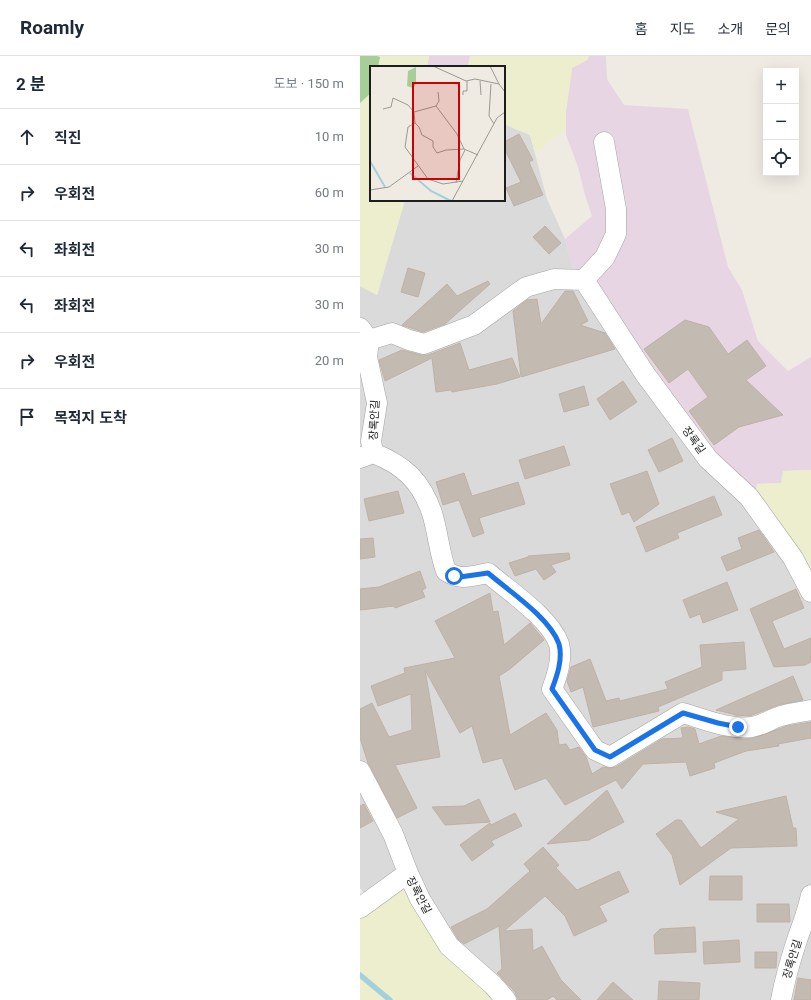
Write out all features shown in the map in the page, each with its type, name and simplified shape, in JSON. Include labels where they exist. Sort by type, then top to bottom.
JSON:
[{"type":"lane","points":[[365,334],[392,333],[424,344],[474,325],[526,287],[554,278],[584,280],[605,256],[616,234],[616,209],[604,142]]},
{"type":"lane","name":"장록길","points":[[584,280],[645,374],[708,459],[749,497],[793,558],[811,592]]},
{"type":"lane","name":"장록안길","points":[[365,334],[377,402],[371,441],[367,455]]},
{"type":"lane","points":[[367,455],[395,463],[407,473],[419,487],[432,513],[446,571],[454,576],[460,577],[488,573],[537,613],[552,630],[559,645],[560,655],[557,675],[552,689],[595,750],[610,757],[683,713],[718,723],[738,727],[751,727],[764,724],[781,716],[811,710]]},
{"type":"lane","name":"장록안길","points":[[360,771],[393,834],[408,874],[420,899],[449,946],[492,985],[506,1000]]},
{"type":"lane","points":[[360,908],[408,874]]},
{"type":"lane","name":"장록안길","points":[[781,1000],[785,978],[807,913],[811,895]]},
{"type":"shaded area","points":[[429,56],[470,56],[468,66],[427,66]]},
{"type":"shaded area","points":[[589,56],[606,56],[607,79],[624,105],[688,109],[728,267],[742,290],[758,341],[788,371],[811,357],[811,470],[784,471],[781,483],[757,484],[755,500],[719,459],[574,271],[565,239],[592,216],[578,167],[566,135],[566,111],[572,68],[587,60]]},
{"type":"shaded area","points":[[505,124],[530,135],[547,199],[565,239],[574,271],[811,580],[811,1000],[497,1000],[367,897],[360,888],[360,286],[377,295],[405,201],[505,201]]},
{"type":"green space","points":[[360,56],[380,57],[378,66],[370,66],[370,94],[360,103]]},
{"type":"green space","points":[[377,56],[429,56],[427,66],[378,66],[380,57]]},
{"type":"green space","points":[[470,56],[589,56],[587,60],[572,68],[566,111],[566,129],[535,153],[530,135],[505,124],[505,66],[468,66]]},
{"type":"green space","points":[[370,94],[370,201],[405,201],[377,295],[360,286],[360,103]]},
{"type":"green space","points":[[811,470],[811,580],[755,500],[757,484],[781,483],[783,471]]},
{"type":"green space","points":[[403,885],[497,1000],[360,1000],[360,915]]},
{"type":"building","points":[[519,134],[533,160],[529,162],[543,195],[514,206],[506,188],[521,182],[505,150],[505,141]]},
{"type":"building","points":[[545,226],[561,243],[549,254],[533,237]]},
{"type":"building","points":[[408,268],[425,273],[418,297],[401,292]]},
{"type":"building","points":[[488,281],[490,284],[445,324],[423,332],[402,325],[447,284],[457,296]]},
{"type":"building","points":[[565,291],[573,291],[588,321],[580,325],[605,333],[615,349],[521,377],[513,311],[527,300],[537,299],[541,324]]},
{"type":"building","points":[[685,320],[709,327],[728,354],[747,340],[766,366],[746,380],[783,415],[739,427],[714,445],[689,411],[708,397],[688,369],[669,383],[644,349]]},
{"type":"building","points":[[460,343],[469,370],[512,358],[520,377],[497,384],[452,392],[451,390],[436,392],[432,358],[385,381],[379,360],[402,350],[421,355],[428,355]]},
{"type":"building","points":[[623,381],[637,402],[610,420],[597,399]]},
{"type":"building","points":[[584,386],[589,405],[564,412],[559,394]]},
{"type":"building","points":[[672,438],[683,461],[659,472],[648,450]]},
{"type":"building","points":[[564,446],[570,465],[525,479],[519,460]]},
{"type":"building","points":[[647,471],[659,504],[634,522],[629,512],[622,515],[610,484]]},
{"type":"building","points":[[464,473],[472,496],[518,482],[525,504],[479,518],[484,533],[473,537],[459,500],[443,505],[436,482]]},
{"type":"building","points":[[398,491],[404,513],[369,521],[364,499]]},
{"type":"building","points":[[714,496],[722,515],[677,533],[679,538],[646,552],[636,527]]},
{"type":"building","points":[[759,530],[774,552],[727,571],[721,557],[742,549],[738,538]]},
{"type":"building","points":[[373,538],[375,557],[360,559],[360,539]]},
{"type":"building","points":[[569,553],[570,559],[551,565],[556,572],[544,580],[536,569],[515,576],[509,563],[528,556]]},
{"type":"building","points":[[420,571],[426,588],[422,590],[425,597],[395,608],[394,606],[360,610],[360,589],[379,587]]},
{"type":"building","points":[[727,582],[738,610],[703,623],[700,614],[690,618],[683,600]]},
{"type":"building","points":[[796,589],[804,608],[772,621],[784,649],[811,638],[811,662],[805,665],[774,667],[750,609]]},
{"type":"building","points":[[490,593],[493,612],[498,611],[504,645],[530,623],[544,640],[510,669],[499,676],[510,735],[546,713],[557,730],[559,745],[566,744],[570,750],[579,747],[586,757],[592,774],[603,767],[616,767],[662,739],[683,738],[681,728],[688,727],[695,729],[699,744],[721,736],[743,739],[754,738],[787,726],[811,722],[811,738],[778,744],[779,746],[746,751],[714,763],[715,768],[690,776],[686,762],[643,764],[622,789],[616,780],[565,805],[546,778],[515,790],[502,758],[483,763],[472,726],[460,733],[425,670],[440,757],[395,765],[417,808],[397,818],[368,763],[360,738],[360,709],[372,703],[389,737],[412,730],[411,694],[378,706],[371,686],[405,673],[404,668],[455,658],[435,621]]},
{"type":"building","points":[[744,642],[746,669],[722,671],[722,680],[658,707],[659,711],[593,727],[583,687],[571,692],[567,681],[571,667],[590,659],[606,701],[619,698],[620,701],[668,689],[665,682],[702,667],[700,645]]},
{"type":"building","points":[[793,676],[803,700],[778,705],[750,716],[736,715],[716,710]]},
{"type":"building","points":[[607,790],[624,822],[589,840],[547,844]]},
{"type":"building","points":[[786,796],[793,828],[796,828],[797,846],[731,848],[680,885],[672,855],[656,834],[676,820],[681,820],[701,848],[739,819],[716,812]]},
{"type":"building","points":[[479,799],[490,822],[445,825],[432,807],[464,806]]},
{"type":"building","points":[[364,804],[373,821],[360,828],[360,806]]},
{"type":"building","points":[[515,813],[522,826],[491,841],[494,845],[472,861],[460,845],[490,823],[491,825]]},
{"type":"building","points":[[543,847],[559,865],[556,868],[577,890],[619,871],[629,892],[599,906],[607,921],[574,936],[565,916],[545,896],[504,931],[532,929],[533,951],[542,946],[561,980],[581,1000],[557,1000],[553,996],[547,1000],[518,1000],[515,992],[497,973],[502,969],[499,926],[464,944],[458,939],[451,927],[487,909],[530,871],[524,864]]},
{"type":"building","points":[[710,876],[742,876],[742,900],[709,900]]},
{"type":"building","points":[[757,904],[789,904],[790,922],[757,922]]},
{"type":"building","points":[[695,927],[696,952],[655,954],[654,935],[660,929]]},
{"type":"building","points":[[739,940],[740,962],[704,964],[703,942]]},
{"type":"building","points":[[755,952],[777,952],[776,968],[755,968]]},
{"type":"building","points":[[798,978],[811,980],[811,1000],[794,1000]]},
{"type":"building","points":[[659,981],[700,983],[699,1000],[658,1000]]},
{"type":"building","points":[[613,982],[633,1000],[597,1000]]},
{"type":"waterway","points":[[360,975],[390,1000]]},
{"type":"route","points":[[454,576],[460,577],[488,573],[537,613],[552,630],[559,645],[560,655],[557,675],[552,689],[595,750],[610,757],[683,713],[738,727]]}]
